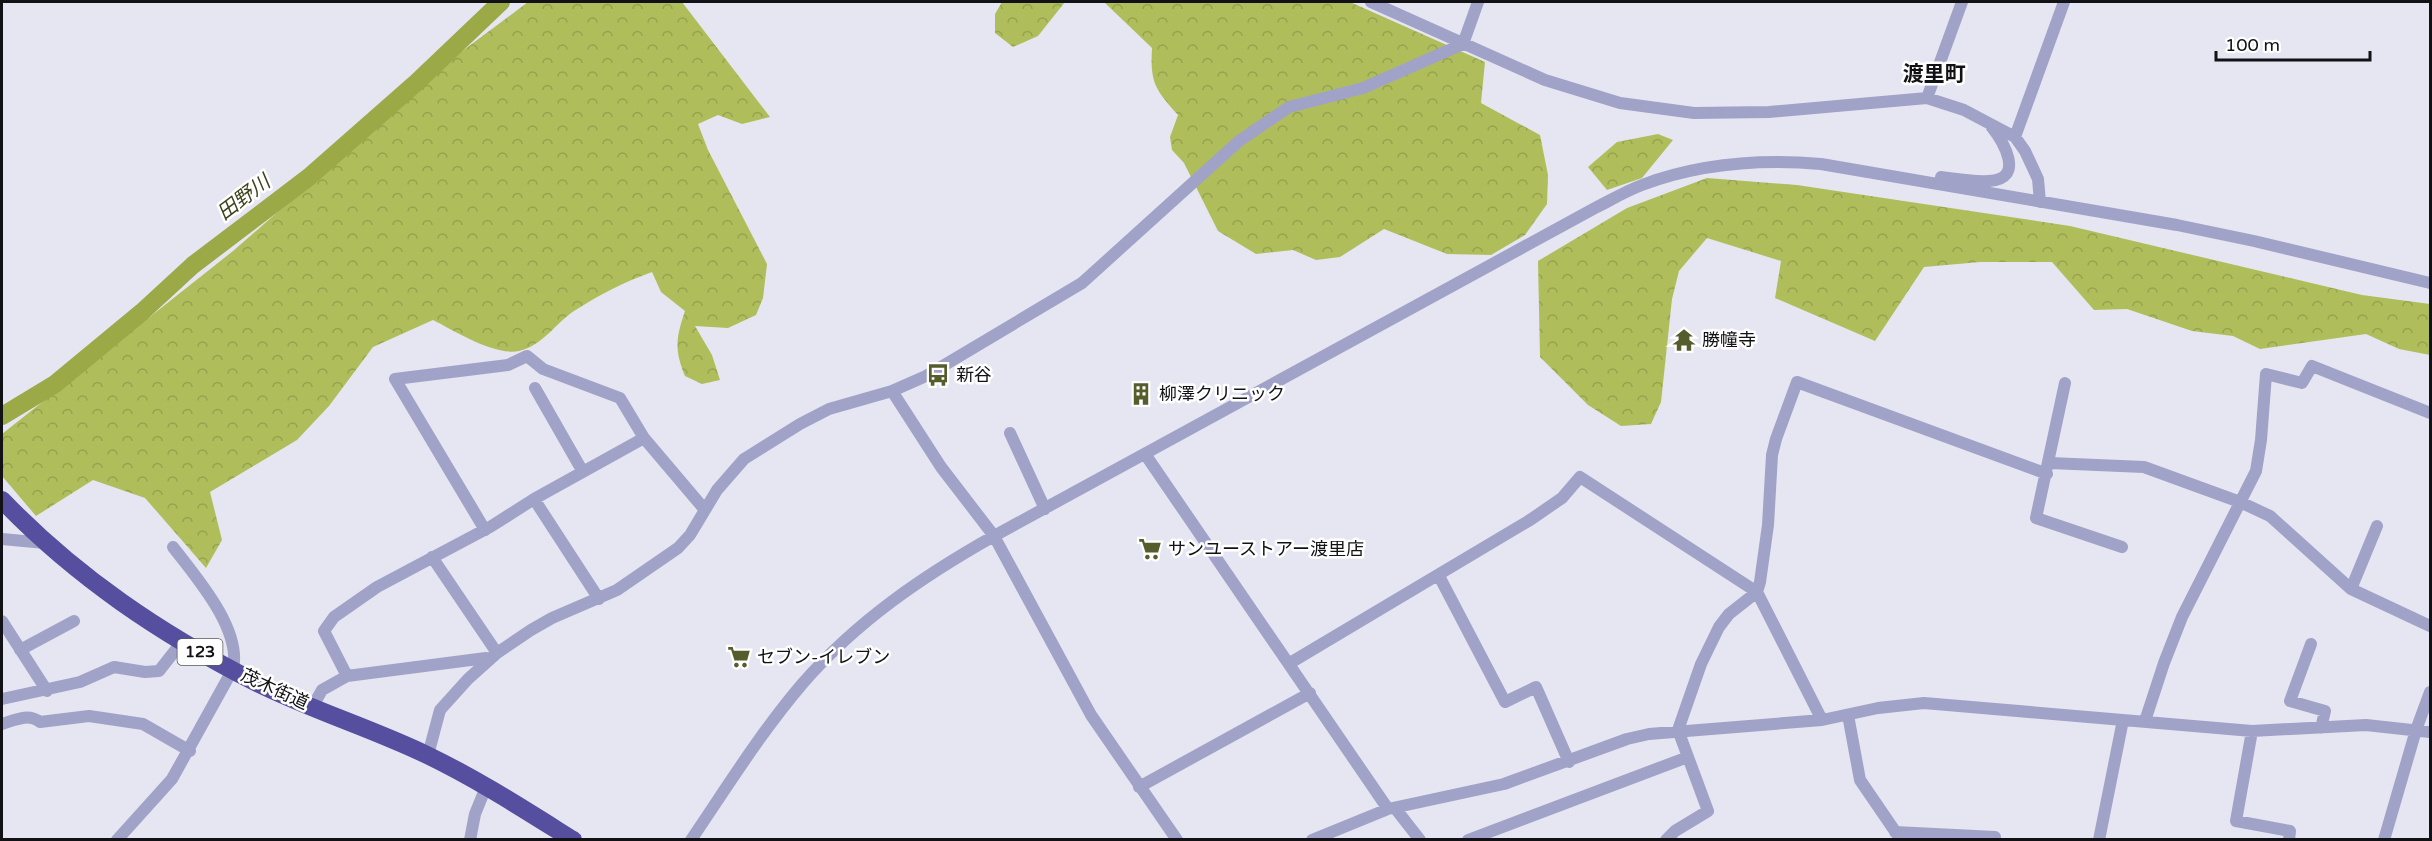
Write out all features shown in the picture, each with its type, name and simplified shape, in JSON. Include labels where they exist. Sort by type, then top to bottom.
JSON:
[{"type":"highway","name":"茂木街道","points":[[2,500],[45,543],[124,607],[181,642],[256,682],[428,755],[573,840]]},
{"type":"street","points":[[1371,2],[1545,80],[1620,103],[1694,113],[1769,112],[1927,99],[1964,110],[2015,137],[2025,151],[2038,179],[2040,202]]},
{"type":"street","points":[[428,755],[440,710],[468,679],[493,657],[552,618],[617,590],[678,548],[690,535],[732,471],[770,442],[829,409],[892,391],[926,376],[1082,283],[1239,141],[1265,121],[1289,107],[1363,88],[1463,44],[1478,2]]},
{"type":"street","points":[[1927,99],[1962,2]]},
{"type":"street","points":[[2015,137],[2064,2]]},
{"type":"street","points":[[1916,180],[1940,177],[1991,181],[2001,177],[2009,167],[2009,155],[1988,123]]},
{"type":"street","points":[[691,840],[764,732],[825,659],[868,619],[917,582],[994,536],[1595,207],[1642,185],[1729,165],[1783,162],[1821,164],[2254,241],[2430,283]]},
{"type":"street","points":[[485,530],[395,379],[508,365],[526,356],[543,369],[620,398],[644,438],[705,510]]},
{"type":"street","points":[[2145,721],[2182,617],[2256,471],[2266,374],[2302,383],[2312,366],[2430,413]]},
{"type":"street","points":[[1666,840],[1675,831],[1708,811],[1678,730],[1701,664],[1719,627],[1729,614],[1757,592],[1768,525],[1774,447],[1797,382],[2048,469],[2144,467],[2240,502],[2270,516],[2351,590],[2430,627]]},
{"type":"street","points":[[2066,383],[2036,518],[2122,548]]},
{"type":"street","points":[[535,388],[583,472]]},
{"type":"street","points":[[892,391],[941,467],[994,536],[1091,715],[1177,840]]},
{"type":"street","points":[[1010,433],[1045,509]]},
{"type":"street","points":[[347,676],[324,631],[334,617],[377,587],[485,530],[534,499],[644,438]]},
{"type":"street","points":[[1144,454],[1290,663],[1356,766],[1420,840]]},
{"type":"street","points":[[1290,663],[1439,576],[1562,498],[1580,477],[1757,592],[1822,720]]},
{"type":"street","points":[[534,499],[599,599]]},
{"type":"street","points":[[2351,590],[2377,526]]},
{"type":"street","points":[[2,539],[45,543]]},
{"type":"street","points":[[117,840],[172,779],[232,669],[235,648],[224,623],[205,590],[173,547]]},
{"type":"street","points":[[432,556],[493,657]]},
{"type":"street","points":[[1439,576],[1505,702],[1536,687],[1569,762]]},
{"type":"street","points":[[2,621],[47,691]]},
{"type":"street","points":[[20,650],[74,621]]},
{"type":"street","points":[[2,699],[80,682],[114,667],[145,672],[159,671],[181,642]]},
{"type":"street","points":[[2311,644],[2290,701],[2325,711],[2321,728]]},
{"type":"street","points":[[313,706],[322,690],[347,676],[493,657]]},
{"type":"street","points":[[2384,840],[2416,730],[2430,692]]},
{"type":"street","points":[[1139,787],[1310,693]]},
{"type":"street","points":[[1312,840],[1392,809],[1504,784],[1627,739],[1678,730],[1822,720],[1878,708],[1924,703],[2252,731],[2366,725],[2430,732]]},
{"type":"street","points":[[1848,715],[1860,780],[1898,836],[1995,837]]},
{"type":"street","points":[[2,724],[20,718],[34,717],[40,722],[89,716],[143,724],[189,751]]},
{"type":"street","points":[[2099,840],[2123,720]]},
{"type":"street","points":[[2252,731],[2236,821],[2290,831],[2292,839]]},
{"type":"street","points":[[1468,840],[1688,757]]},
{"type":"street","points":[[470,840],[475,814],[486,787]]},
{"type":"green space","points":[[528,2],[682,2],[770,117],[742,124],[718,115],[698,124],[708,150],[767,264],[763,298],[756,315],[728,328],[695,326],[712,355],[720,380],[702,384],[685,376],[679,358],[678,343],[685,311],[661,292],[652,272],[583,305],[535,344],[519,351],[498,350],[463,336],[433,320],[373,347],[329,406],[297,440],[210,492],[222,540],[206,568],[145,498],[93,480],[36,516],[2,476],[2,434],[233,251],[457,55]]},
{"type":"green space","points":[[1002,2],[1065,2],[1038,36],[1013,47],[995,33],[995,14]]},
{"type":"green space","points":[[1104,2],[1350,2],[1485,62],[1481,103],[1540,135],[1548,175],[1547,204],[1525,235],[1491,255],[1447,254],[1384,229],[1340,257],[1316,260],[1293,250],[1256,254],[1218,231],[1184,163],[1172,150],[1170,137],[1178,115],[1159,92],[1153,78],[1152,48]]},
{"type":"green space","points":[[1658,134],[1673,140],[1642,178],[1607,190],[1588,167],[1617,142]]},
{"type":"green space","points":[[1707,178],[1797,185],[2070,226],[2362,295],[2430,304],[2430,355],[2399,349],[2366,334],[2260,349],[2233,336],[2192,331],[2127,309],[2094,310],[2052,262],[1980,262],[1924,267],[1875,341],[1775,298],[1781,261],[1707,238],[1679,271],[1672,299],[1661,402],[1651,424],[1621,426],[1588,405],[1540,357],[1538,261],[1627,208]]},
{"type":"waterway","name":"田野川","points":[[2,416],[55,384],[142,312],[193,265],[309,177],[417,82],[501,2]]},
{"type":"place","name":"勝幢寺","points":[[1684,340]]},
{"type":"place","name":"新谷","points":[[938,375]]},
{"type":"place","name":"柳澤クリニック","points":[[1141,394]]},
{"type":"place","name":"サンユーストアー渡里店","points":[[1150,549]]},
{"type":"place","name":"セブン-イレブン","points":[[739,657]]},
{"type":"district","name":"渡里町","points":[[1934,74]]}]
